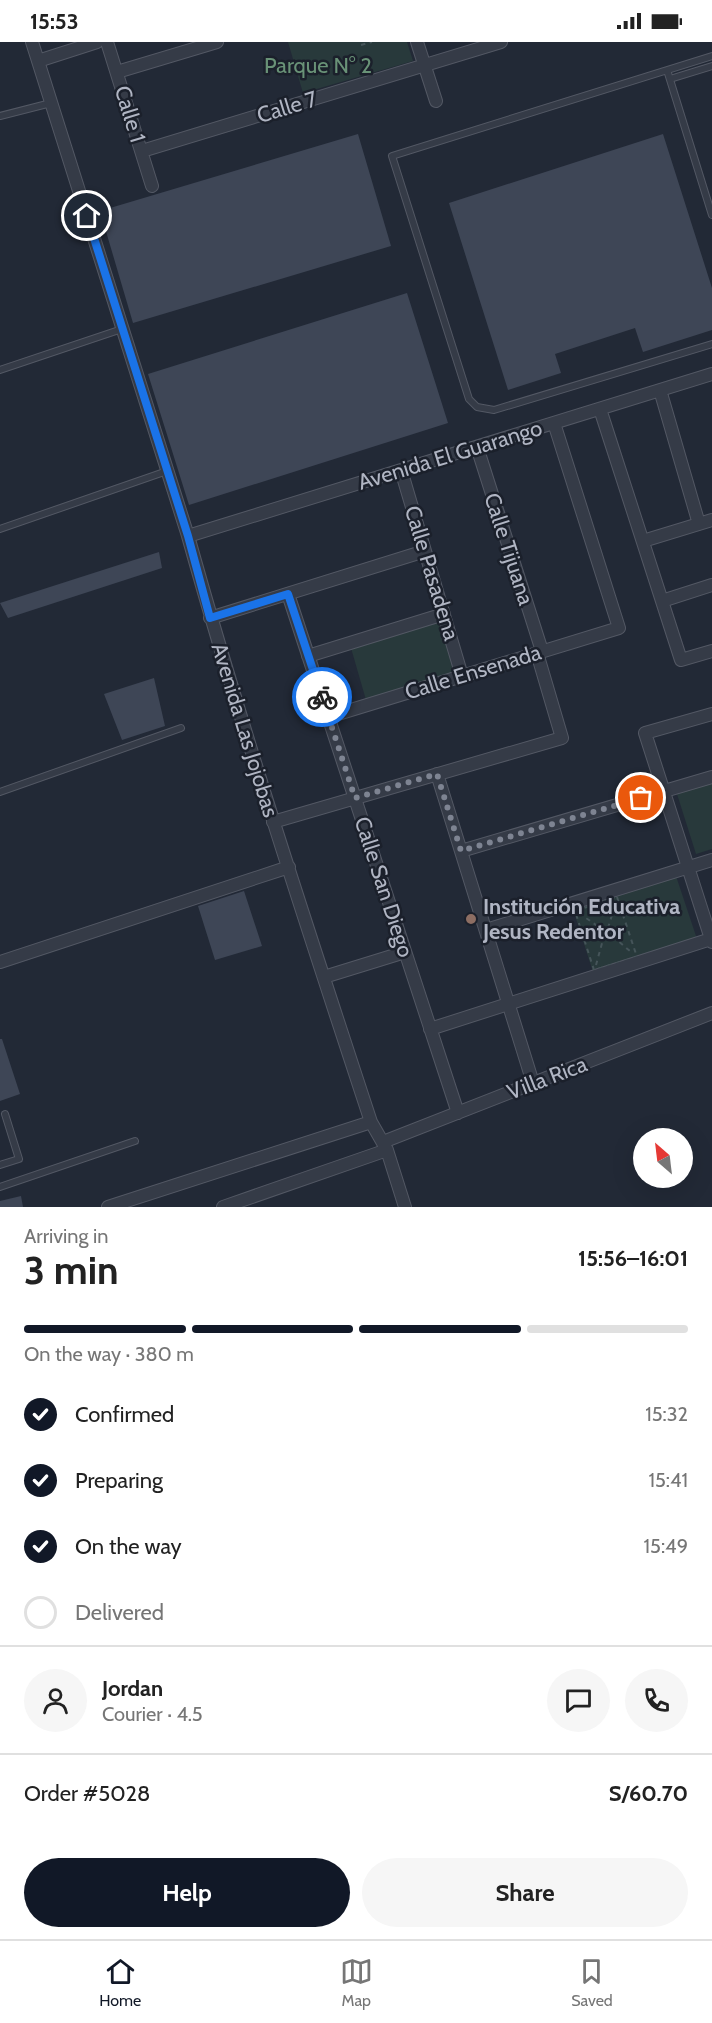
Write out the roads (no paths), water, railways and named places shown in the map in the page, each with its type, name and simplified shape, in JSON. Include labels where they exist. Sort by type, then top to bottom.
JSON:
[{"type":"street","name":"Avenida Las Jojobas","points":[[32,42],[188,536],[210,618],[273,822],[371,1122],[385,1146],[405,1207]]},
{"type":"street","points":[[38,61],[97,42]]},
{"type":"street","name":"Calle 1","points":[[107,42],[152,186]]},
{"type":"street","points":[[117,72],[217,42]]},
{"type":"street","points":[[417,42],[436,101]]},
{"type":"street","name":"Calle 7","points":[[142,151],[501,42]]},
{"type":"street","name":"Avenida El Guarango","points":[[188,536],[712,374]]},
{"type":"street","points":[[660,390],[699,524]]},
{"type":"street","points":[[600,409],[681,660],[712,651]]},
{"type":"street","name":"Calle Ensenada","points":[[328,717],[618,628],[554,423]]},
{"type":"street","name":"Calle Tijuana","points":[[437,774],[562,738],[539,652],[477,447]]},
{"type":"street","name":"Calle Pasadena","points":[[401,470],[462,676]]},
{"type":"street","points":[[643,541],[712,520]]},
{"type":"street","points":[[210,618],[425,551]]},
{"type":"street","points":[[662,601],[712,585]]},
{"type":"street","name":"Calle San Diego","points":[[288,594],[458,1113]]},
{"type":"street","points":[[308,656],[444,614]]},
{"type":"street","points":[[430,1029],[595,973],[712,940],[645,734],[712,714]]},
{"type":"street","points":[[273,822],[437,774],[533,1083]]},
{"type":"street","points":[[461,851],[712,777]]},
{"type":"street","points":[[486,930],[616,894],[712,860]]},
{"type":"street","points":[[0,962],[289,867]]},
{"type":"street","points":[[324,977],[405,952]]},
{"type":"street","name":"Villa Rica","points":[[223,1207],[385,1146],[458,1113],[712,1013]]},
{"type":"street","points":[[108,1207],[371,1122]]},
{"type":"lane","points":[[712,56],[392,156],[469,399],[477,407],[487,411],[494,410],[712,344]]},
{"type":"lane","points":[[670,79],[712,66]]},
{"type":"lane","points":[[667,70],[712,215]]},
{"type":"lane","points":[[0,116],[51,103]]},
{"type":"lane","points":[[0,370],[122,329]]},
{"type":"lane","points":[[0,529],[167,471]]},
{"type":"lane","points":[[0,792],[181,728]]},
{"type":"lane","points":[[0,1165],[19,1159],[5,1114]]},
{"type":"lane","points":[[0,1187],[135,1141]]},
{"type":"place","name":"Institución Educativa Jesus Redentor","points":[[471,919]]},
{"type":"park label","name":"Parque N° 2","points":[[318,65]]}]
